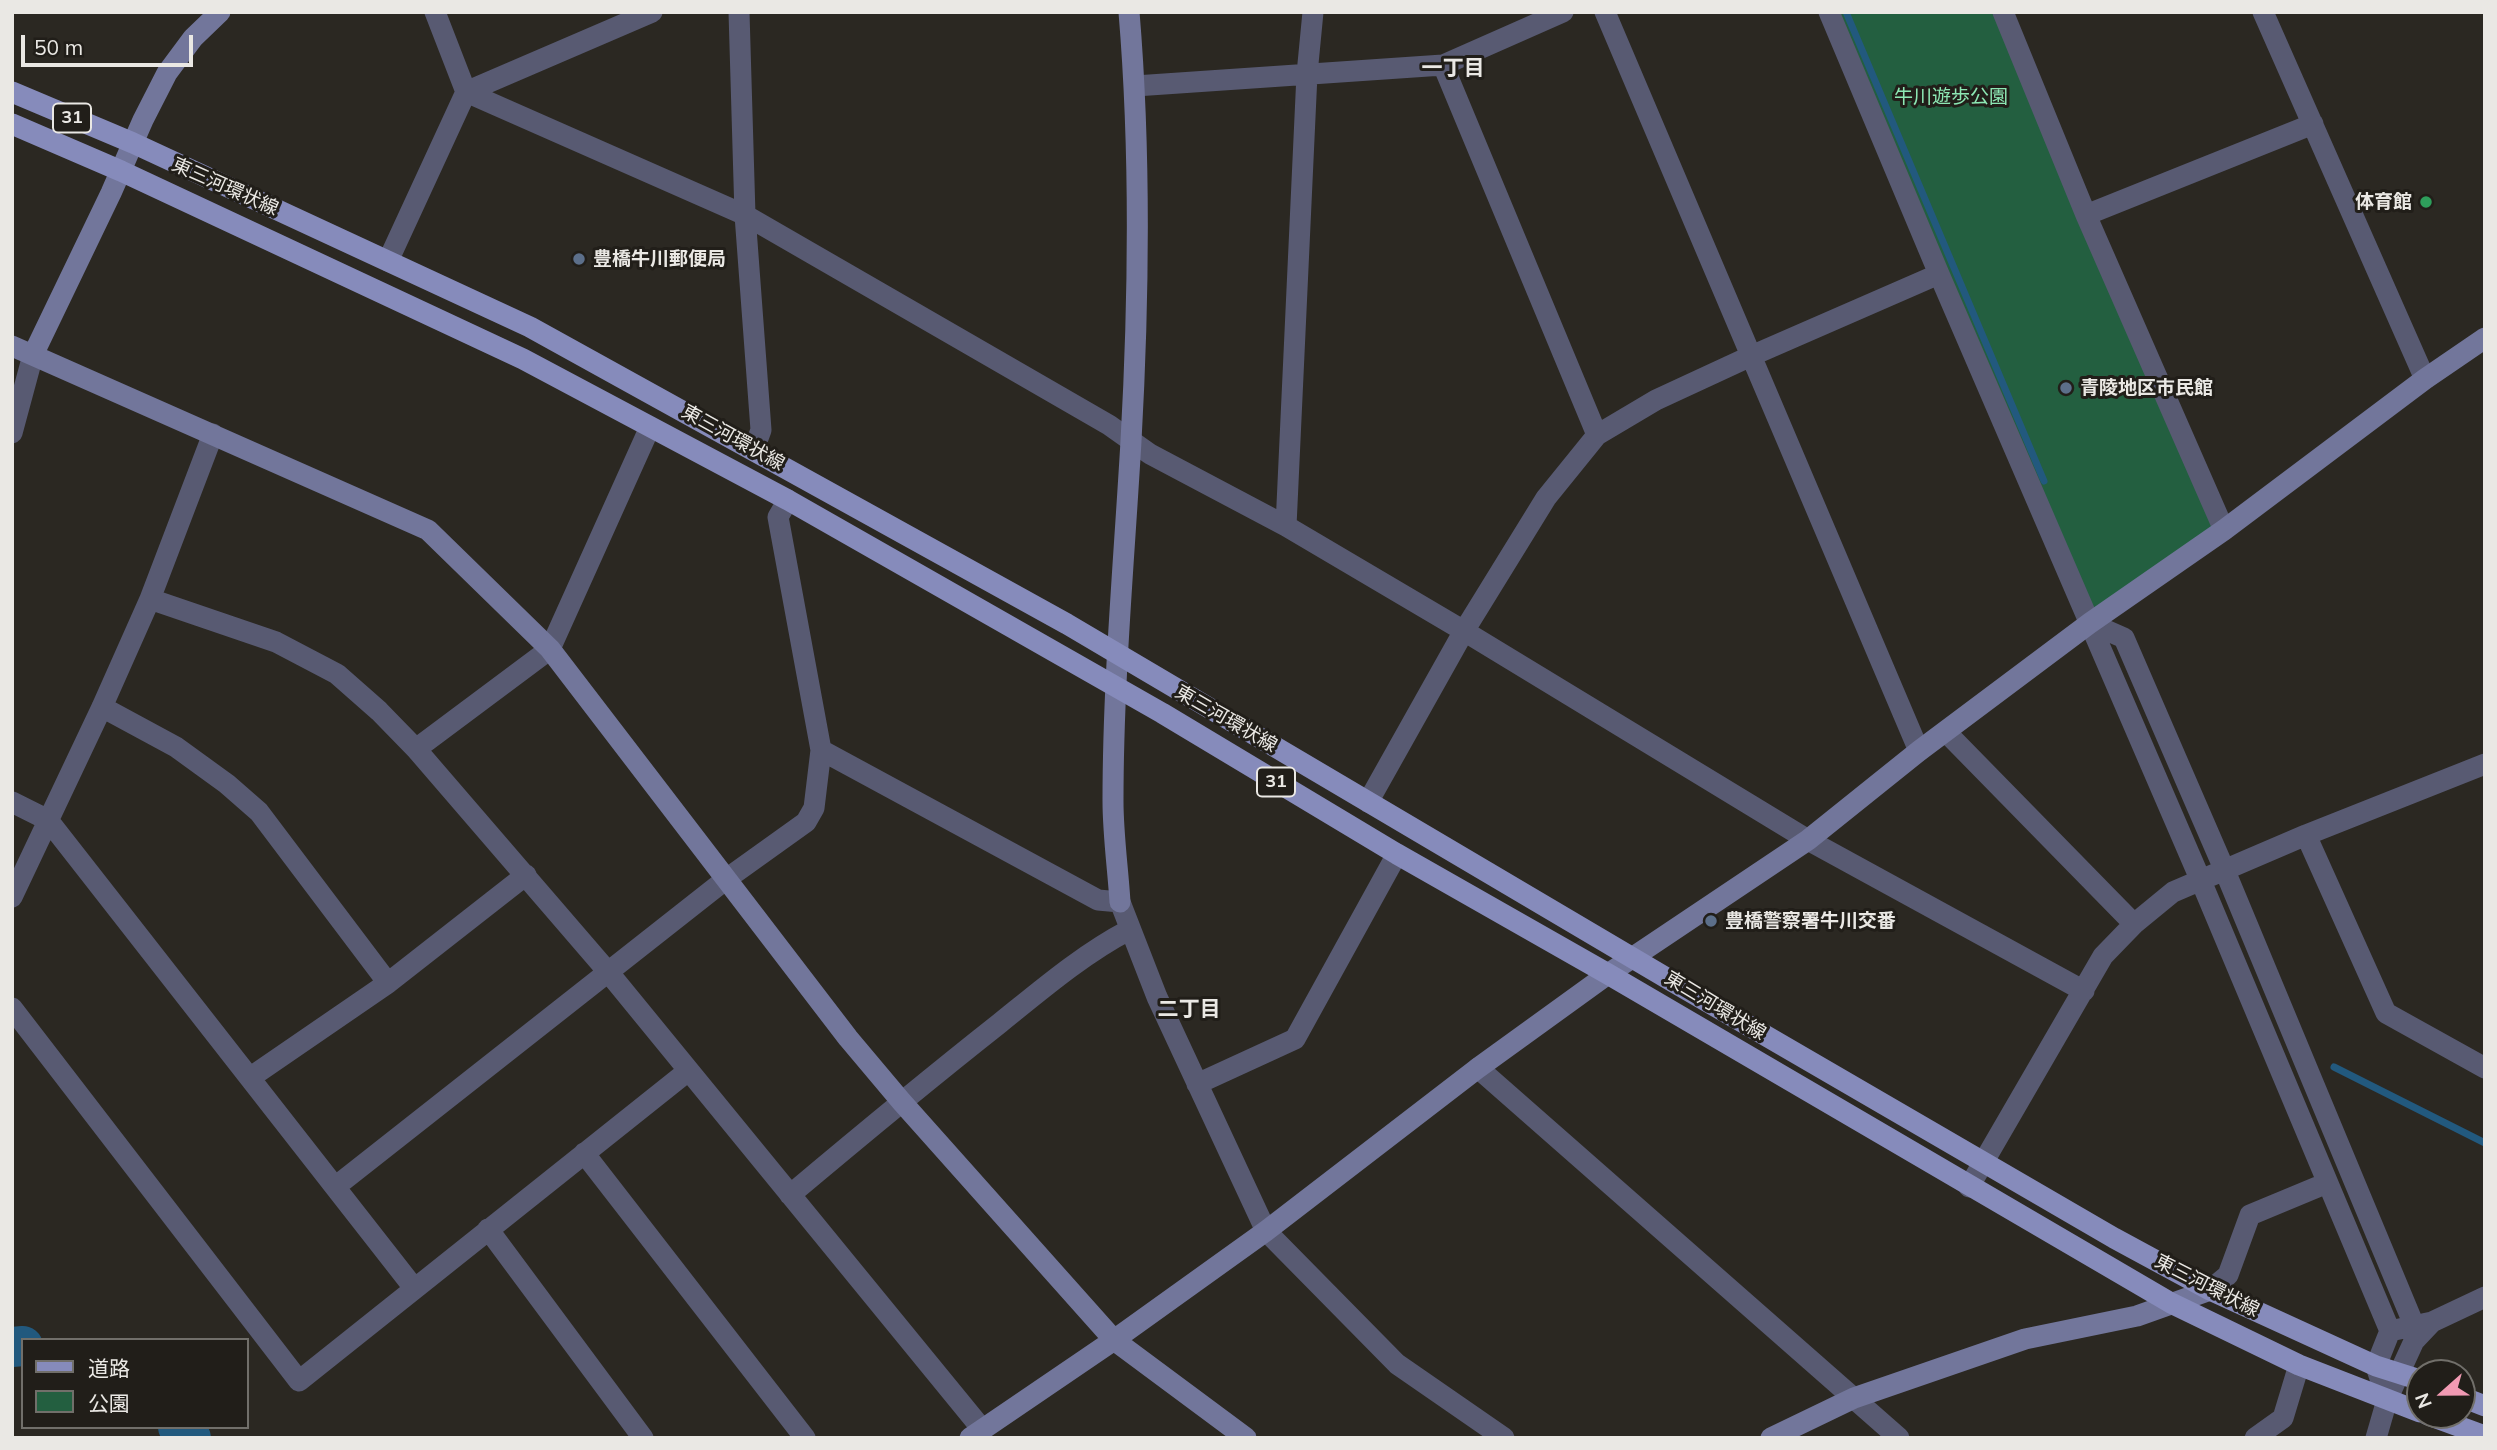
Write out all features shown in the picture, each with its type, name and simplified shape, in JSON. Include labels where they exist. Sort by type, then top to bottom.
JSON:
[{"type":"main road","name":"東三河環状線","points":[[12,92],[133,143],[530,327],[1067,624],[1983,1163],[2210,1290],[2376,1366],[2406,1375]]},
{"type":"main road","name":"東三河環状線","points":[[12,124],[121,171],[523,359],[788,500],[1116,687],[1397,854],[2171,1303],[2299,1365],[2406,1406]]},
{"type":"main road","points":[[2466,1429],[2485,1436]]},
{"type":"street","points":[[12,386],[33,355],[167,73],[194,38],[220,12]]},
{"type":"street","points":[[435,12],[466,92],[745,215],[1109,425],[1131,441],[1286,526],[1808,840],[2084,991]]},
{"type":"street","points":[[388,261],[466,92],[652,12]]},
{"type":"street","points":[[739,12],[745,215],[761,430],[754,449]]},
{"type":"street","points":[[1129,12],[1135,86],[1139,243],[1131,441],[1116,654],[1113,804],[1120,902],[1129,930],[1266,1231],[1397,1364],[1504,1438]]},
{"type":"street","points":[[1286,526],[1307,74],[1313,12]]},
{"type":"street","points":[[1135,86],[1443,65],[1563,12]]},
{"type":"street","points":[[1605,12],[1919,751]]},
{"type":"street","points":[[1829,12],[2201,881],[2390,1331],[2376,1366],[2387,1399]]},
{"type":"street","points":[[2003,12],[2086,215],[2224,530]]},
{"type":"street","points":[[2263,12],[2425,379]]},
{"type":"street","points":[[1443,65],[1597,435]]},
{"type":"street","points":[[2086,215],[2313,124]]},
{"type":"street","points":[[1368,802],[1464,631],[1546,498],[1597,435],[1656,400],[1939,274]]},
{"type":"street","points":[[150,599],[276,642],[337,674],[379,711],[416,749],[610,973],[790,1195],[976,1433],[1114,1340],[1266,1231],[1478,1068],[1608,974],[1808,840],[1919,751],[2090,623],[2224,530],[2425,379],[2485,338]]},
{"type":"street","points":[[12,346],[428,530],[550,649],[848,1038],[1114,1340],[1246,1438]]},
{"type":"street","points":[[12,433],[33,355]]},
{"type":"street","points":[[416,749],[550,649],[650,427]]},
{"type":"street","points":[[12,897],[150,599],[213,434]]},
{"type":"street","points":[[335,1187],[725,880],[806,822],[814,808],[821,750],[778,517],[788,500]]},
{"type":"street","points":[[2090,623],[2124,638],[2423,1323]]},
{"type":"street","points":[[102,707],[176,747],[227,784],[259,812],[388,984]]},
{"type":"street","points":[[1946,732],[2134,924]]},
{"type":"street","points":[[821,750],[1098,900],[1120,902]]},
{"type":"street","points":[[1969,1187],[2103,957],[2134,924],[2173,892],[2306,835],[2485,764]]},
{"type":"street","points":[[12,802],[48,820],[414,1288]]},
{"type":"street","points":[[2306,835],[2386,1013],[2485,1068]]},
{"type":"street","points":[[1198,1084],[1294,1039],[1397,854]]},
{"type":"street","points":[[251,1077],[388,984],[526,875]]},
{"type":"street","points":[[790,1195],[901,1101],[1030,999],[1111,939],[1129,930]]},
{"type":"street","points":[[12,1008],[299,1381],[688,1071]]},
{"type":"street","points":[[1478,1068],[1899,1438]]},
{"type":"street","points":[[584,1153],[804,1438]]},
{"type":"street","points":[[1771,1438],[1854,1398],[2025,1339],[2137,1316],[2210,1290],[2228,1275],[2250,1215],[2327,1183]]},
{"type":"street","points":[[488,1229],[643,1438]]},
{"type":"street","points":[[2390,1331],[2423,1323],[2485,1297]]},
{"type":"street","points":[[2412,1359],[2414,1341],[2423,1323]]},
{"type":"street","points":[[2255,1438],[2283,1418],[2299,1365]]},
{"type":"street","points":[[2376,1438],[2387,1399],[2406,1381]]},
{"type":"green space","name":"牛川遊歩公園","points":[[1829,12],[2003,12],[2224,530],[2090,623]]},
{"type":"waterway","points":[[1846,12],[2044,481]]},
{"type":"waterway","points":[[2334,1067],[2485,1143]]},
{"type":"waterway","points":[[12,1347],[21,1346]]},
{"type":"waterway","points":[[180,1429],[191,1438]]},
{"type":"place","name":"体育館","points":[[2426,202]]},
{"type":"place","name":"豊橋牛川郵便局","points":[[579,259]]},
{"type":"place","name":"青陵地区市民館","points":[[2066,388]]},
{"type":"place","name":"豊橋警察署牛川交番","points":[[1711,921]]},
{"type":"district","name":"一丁目","points":[[1453,69]]},
{"type":"district","name":"二丁目","points":[[1189,1010]]}]
